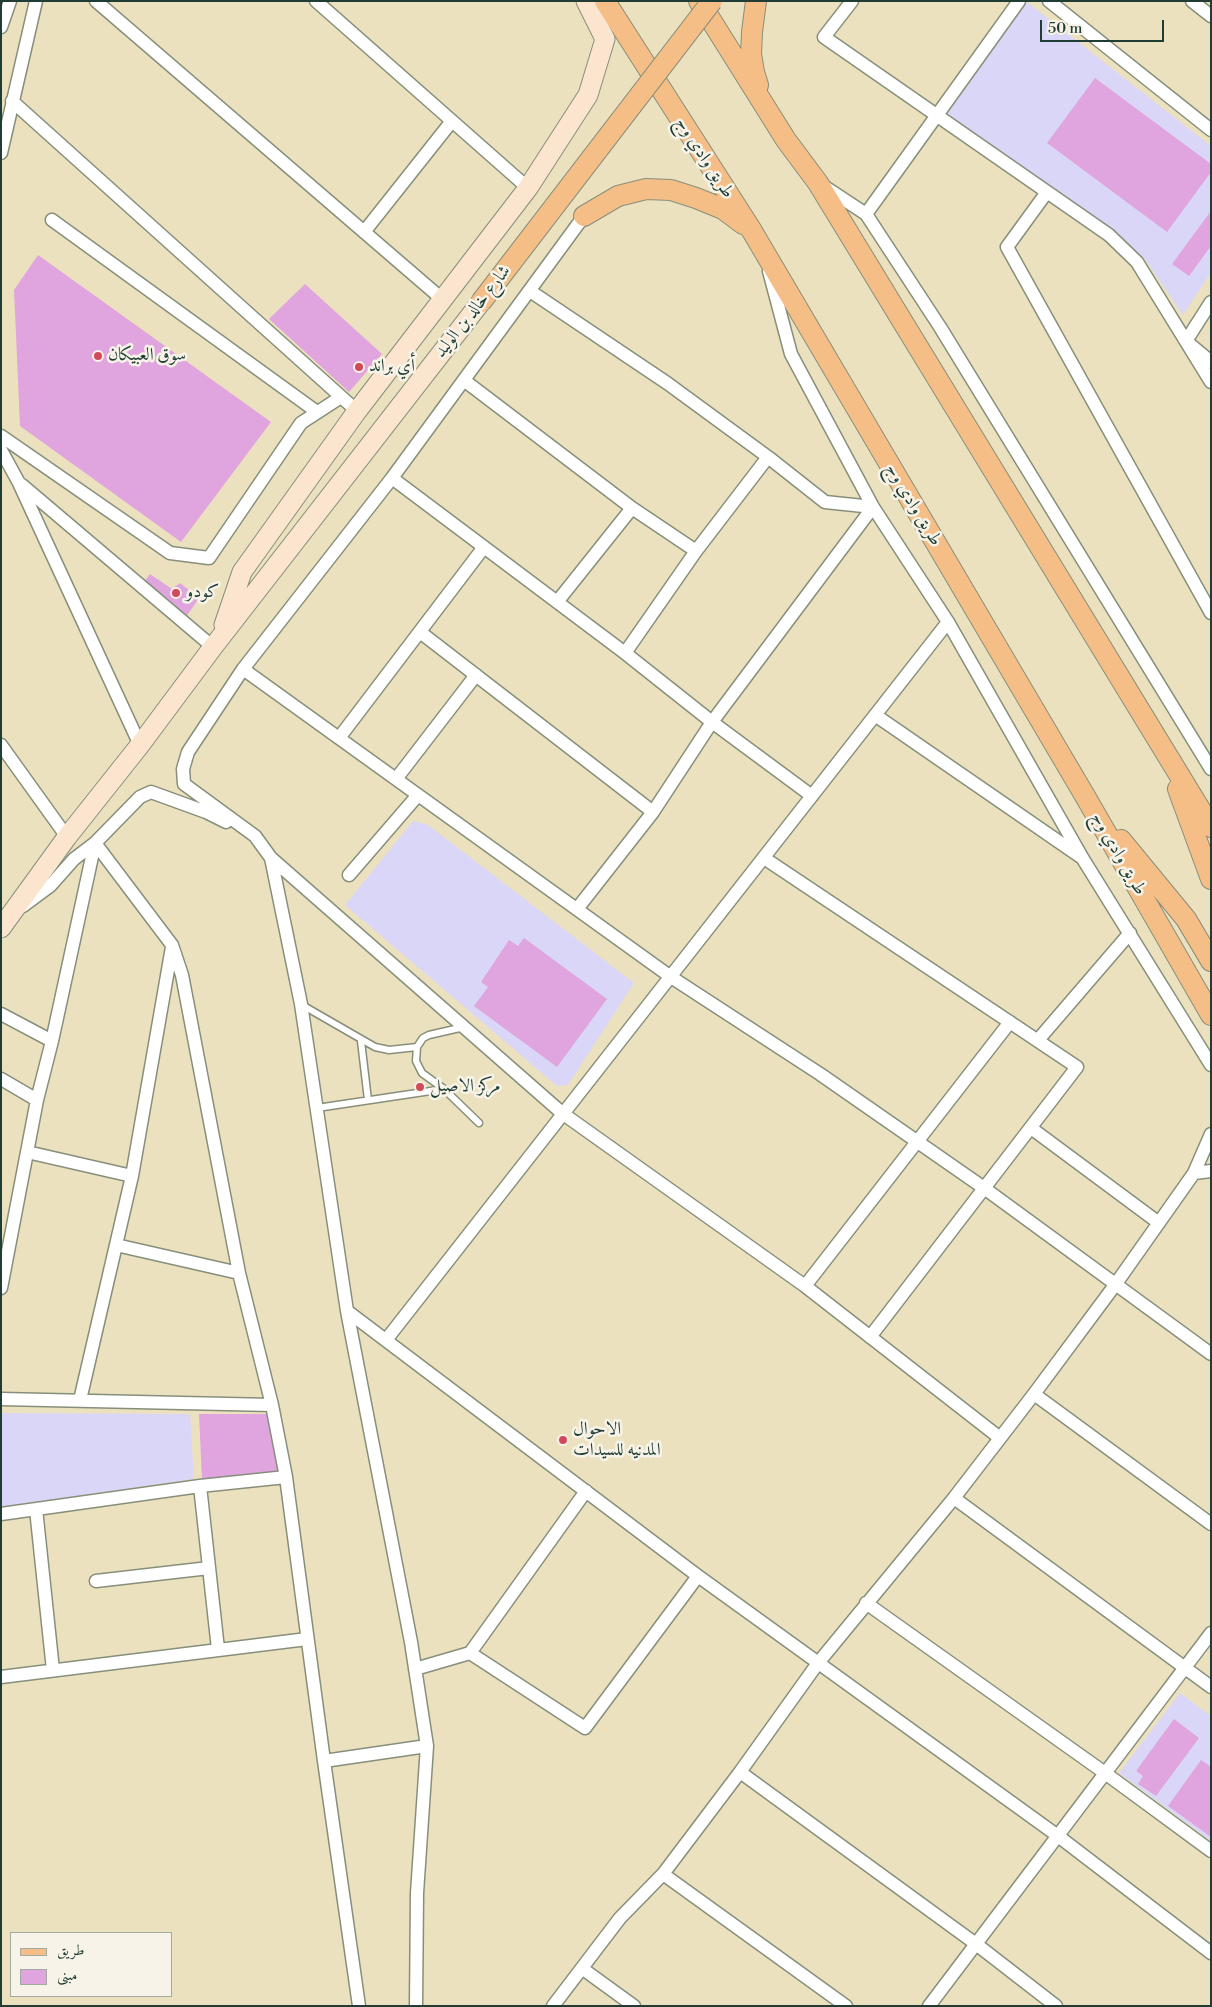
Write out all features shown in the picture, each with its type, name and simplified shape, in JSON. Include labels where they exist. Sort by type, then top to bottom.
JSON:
[{"type":"main road","name":"طريق وادي وج","points":[[605,1],[763,249],[1085,796],[1211,1015]]},
{"type":"main road","points":[[699,1],[786,140],[818,184],[1211,827]]},
{"type":"main road","name":"شارع خالد بن الوليد","points":[[480,302],[712,1]]},
{"type":"main road","points":[[756,1],[751,54],[754,72],[764,103],[786,140]]},
{"type":"main road","points":[[584,216],[618,196],[646,189],[671,190],[723,209],[752,232]]},
{"type":"main road","points":[[1162,747],[1211,879]]},
{"type":"main road","points":[[1085,796],[1186,919],[1211,961]]},
{"type":"street","points":[[1,27],[10,1]]},
{"type":"street","points":[[1,154],[36,1]]},
{"type":"street","points":[[96,1],[442,299]]},
{"type":"street","points":[[316,1],[528,188]]},
{"type":"street","points":[[19,483],[216,643],[242,572],[356,411],[528,188],[588,95],[605,39],[586,1]]},
{"type":"street","points":[[852,1],[824,37],[1109,235],[1138,262],[1211,382]]},
{"type":"street","points":[[866,214],[1019,1]]},
{"type":"street","points":[[1049,1],[1211,130]]},
{"type":"street","points":[[1192,1],[1211,16]]},
{"type":"street","points":[[12,101],[356,411]]},
{"type":"street","points":[[364,232],[452,121]]},
{"type":"street","points":[[818,184],[866,214],[940,327],[1211,769]]},
{"type":"street","points":[[1047,192],[1007,247],[1211,613]]},
{"type":"street","points":[[584,216],[465,381],[392,478],[243,669],[188,752],[183,769],[184,784],[255,836],[271,858],[562,1113],[805,1286],[1000,1438]]},
{"type":"street","points":[[52,220],[317,412]]},
{"type":"street","points":[[763,249],[792,354],[872,507],[948,622],[1083,859],[1211,1065]]},
{"type":"street","points":[[530,292],[667,383],[768,457],[825,502],[872,507]]},
{"type":"street","name":"شارع خالد بن الوليد","points":[[1,928],[67,837],[140,745],[216,643],[480,302]]},
{"type":"street","points":[[1186,341],[1211,302]]},
{"type":"street","points":[[1186,341],[1211,362]]},
{"type":"street","points":[[465,381],[632,508],[696,551]]},
{"type":"street","points":[[1,436],[170,553],[209,558],[301,423],[341,397]]},
{"type":"street","points":[[2,455],[19,483],[140,745]]},
{"type":"street","points":[[625,653],[696,551],[768,457]]},
{"type":"street","points":[[392,478],[812,796]]},
{"type":"street","points":[[577,909],[653,812],[712,722],[872,507]]},
{"type":"street","points":[[557,602],[632,508]]},
{"type":"street","points":[[339,738],[484,547]]},
{"type":"street","points":[[386,1340],[948,622]]},
{"type":"street","points":[[420,632],[653,812]]},
{"type":"street","points":[[243,669],[671,977],[820,1074],[984,1188],[1211,1354]]},
{"type":"street","points":[[396,779],[476,675]]},
{"type":"street","points":[[875,714],[1083,859]]},
{"type":"street","points":[[1,746],[67,837]]},
{"type":"street","points":[[13,913],[50,886],[74,859],[95,843],[140,797],[151,792],[206,812],[255,836]]},
{"type":"street","points":[[349,875],[418,795]]},
{"type":"street","points":[[95,843],[172,946],[182,975],[238,1273],[272,1405],[286,1477],[359,2006]]},
{"type":"street","points":[[1,1288],[37,1100],[52,1041],[95,843]]},
{"type":"street","points":[[271,858],[301,1004],[347,1311],[415,1669],[427,1746],[417,1893],[416,2006]]},
{"type":"street","points":[[764,858],[1077,1067],[870,1337]]},
{"type":"street","points":[[1038,1040],[1130,933]]},
{"type":"street","points":[[80,1400],[132,1176],[172,946]]},
{"type":"street","points":[[1,1014],[52,1041]]},
{"type":"street","points":[[805,1286],[1010,1022]]},
{"type":"street","points":[[1,1079],[37,1100]]},
{"type":"street","points":[[1030,1128],[1159,1223]]},
{"type":"street","points":[[553,2006],[620,1918],[663,1874],[740,1772],[818,1663],[954,1498],[1034,1394],[1115,1285],[1194,1173],[1211,1134]]},
{"type":"street","points":[[27,1152],[132,1176]]},
{"type":"street","points":[[1194,1173],[1211,1171]]},
{"type":"street","points":[[116,1245],[238,1273]]},
{"type":"street","points":[[347,1311],[698,1576],[1058,1836],[1211,1953]]},
{"type":"street","points":[[1034,1394],[1211,1524]]},
{"type":"street","points":[[1,1399],[272,1405]]},
{"type":"street","points":[[1,1514],[200,1486],[286,1477]]},
{"type":"street","points":[[200,1486],[218,1650]]},
{"type":"street","points":[[415,1669],[470,1653],[586,1491]]},
{"type":"street","points":[[954,1498],[1211,1687]]},
{"type":"street","points":[[36,1509],[53,1670]]},
{"type":"street","points":[[96,1581],[209,1568]]},
{"type":"street","points":[[470,1653],[585,1728],[698,1576]]},
{"type":"street","points":[[866,1603],[1211,1851]]},
{"type":"street","points":[[929,2006],[1211,1633]]},
{"type":"street","points":[[1,1677],[307,1639]]},
{"type":"street","points":[[324,1761],[427,1746]]},
{"type":"street","points":[[740,1772],[976,1944],[1056,2006]]},
{"type":"street","points":[[663,1874],[846,2006]]},
{"type":"street","points":[[583,1969],[634,2006]]},
{"type":"lane","points":[[301,1004],[361,1041],[375,1047],[389,1050],[417,1047]]},
{"type":"lane","points":[[464,1028],[423,1038],[417,1047],[416,1061],[422,1072],[444,1089],[479,1123]]},
{"type":"lane","points":[[361,1041],[368,1100]]},
{"type":"lane","points":[[317,1108],[444,1089]]},
{"type":"shaded area","points":[[1027,2],[1211,146],[1211,272],[1183,315],[1145,259],[947,113]]},
{"type":"shaded area","points":[[413,821],[428,825],[634,983],[568,1085],[557,1086],[345,905]]},
{"type":"shaded area","points":[[1,1413],[190,1414],[194,1479],[1,1507]]},
{"type":"shaded area","points":[[1180,1693],[1211,1716],[1211,1841],[1119,1773]]},
{"type":"building","points":[[1095,78],[1211,164],[1211,172],[1167,232],[1047,143]]},
{"type":"building","points":[[1211,211],[1211,246],[1189,276],[1172,264]]},
{"type":"building","name":"سوق العبيكان","points":[[38,255],[271,422],[181,542],[20,426],[14,290]]},
{"type":"building","points":[[305,284],[382,354],[349,392],[269,319]]},
{"type":"building","name":"كودو","points":[[150,574],[172,589],[180,583],[199,598],[186,617],[144,582]]},
{"type":"building","points":[[524,938],[607,999],[557,1067],[474,1006],[488,987],[481,982],[509,940],[518,946]]},
{"type":"building","points":[[199,1414],[267,1414],[282,1474],[202,1479]]},
{"type":"building","points":[[1174,1719],[1199,1738],[1156,1796],[1138,1784],[1143,1776],[1136,1771]]},
{"type":"building","points":[[1201,1760],[1211,1767],[1211,1837],[1168,1806]]},
{"type":"place","name":"سوق العبيكان","points":[[98,356]]},
{"type":"place","name":"أي براند","points":[[359,367]]},
{"type":"place","name":"كودو","points":[[176,593]]},
{"type":"place","name":"مركز الاصيل","points":[[420,1087]]},
{"type":"place","name":"الاحوال المدنيه للسيدات","points":[[563,1440]]}]
